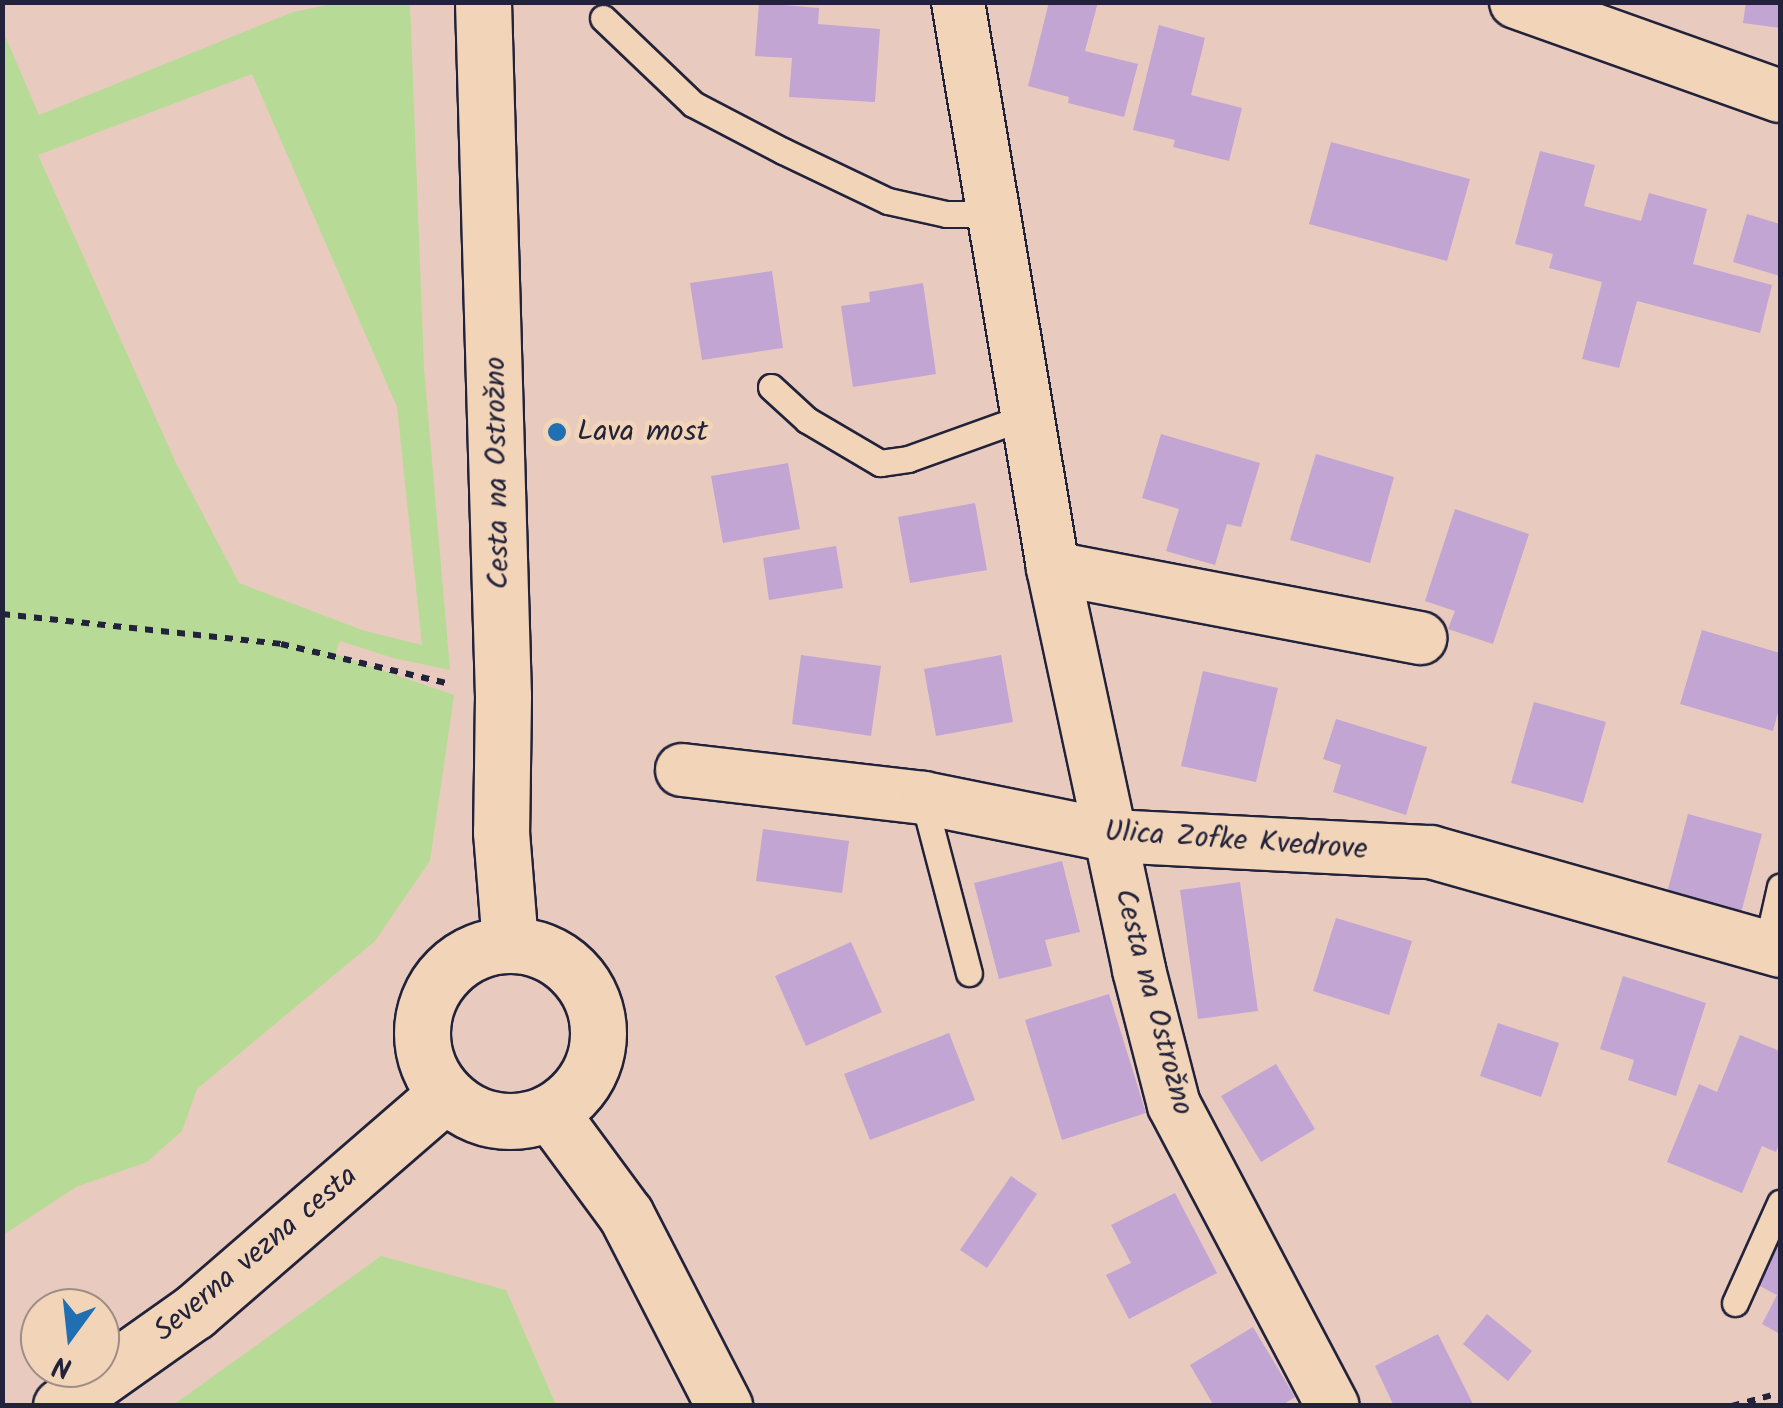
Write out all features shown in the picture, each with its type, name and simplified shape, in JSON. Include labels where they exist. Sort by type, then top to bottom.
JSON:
[{"type":"street","name":"Cesta na Ostrožno","points":[[484,2],[503,696],[501,832],[510,944]]},
{"type":"street","name":"Cesta na Ostrožno","points":[[958,2],[1054,568],[1174,1104],[1333,1406]]},
{"type":"street","points":[[1516,2],[1780,96]]},
{"type":"street","points":[[1054,568],[1420,638]]},
{"type":"street","name":"Ulica Zofke Kvedrove","points":[[682,770],[924,798],[1112,836],[1432,852],[1773,950]]},
{"type":"street","points":[[510,944],[540,949],[566,965],[586,988],[597,1016],[598,1045],[590,1071],[574,1095],[550,1112],[523,1121],[495,1121],[468,1111],[446,1094],[429,1071],[421,1044],[422,1014],[434,986],[454,963],[481,948],[510,944]]},
{"type":"street","name":"Severna vezna cesta","points":[[61,1406],[194,1312],[446,1094]]},
{"type":"street","points":[[550,1112],[626,1215],[724,1406]]},
{"type":"lane","points":[[604,18],[692,104],[783,151],[888,201],[946,214],[995,214]]},
{"type":"lane","points":[[771,387],[807,420],[880,462],[908,459],[1030,415]]},
{"type":"lane","points":[[924,798],[969,973]]},
{"type":"lane","points":[[1773,950],[1780,887]]},
{"type":"lane","points":[[1735,1303],[1780,1204]]},
{"type":"path","points":[[2,614],[280,644],[503,696]]},
{"type":"path","points":[[1732,1406],[1780,1394]]},
{"type":"green space","points":[[337,3],[410,3],[424,368],[450,670],[340,641],[335,654],[454,695],[430,861],[375,941],[197,1089],[182,1131],[147,1162],[76,1187],[3,1235],[3,31],[39,115],[293,12]],"holes":[[[252,74],[397,407],[422,645],[362,630],[239,583],[176,463],[38,155]]]},
{"type":"green space","points":[[381,1256],[506,1290],[556,1405],[173,1405]]},
{"type":"building","points":[[1049,2],[1098,2],[1085,51],[1138,64],[1124,117],[1068,103],[1069,97],[1028,86]]},
{"type":"building","points":[[1746,2],[1780,2],[1780,28],[1743,23]]},
{"type":"building","points":[[759,3],[819,8],[818,24],[880,29],[875,102],[789,97],[792,58],[755,56]]},
{"type":"building","points":[[1159,25],[1205,38],[1191,95],[1242,108],[1229,161],[1173,147],[1175,140],[1133,130]]},
{"type":"building","points":[[1331,142],[1470,179],[1447,261],[1309,224]]},
{"type":"building","points":[[1540,151],[1595,165],[1584,206],[1641,221],[1649,193],[1707,209],[1693,264],[1772,285],[1760,333],[1637,301],[1619,368],[1582,359],[1602,282],[1549,268],[1553,254],[1515,244]]},
{"type":"building","points":[[1747,214],[1780,224],[1780,276],[1733,262]]},
{"type":"building","points":[[772,271],[783,348],[702,360],[690,283]]},
{"type":"building","points":[[923,283],[936,374],[853,387],[841,306],[870,302],[869,292]]},
{"type":"building","points":[[1161,434],[1260,463],[1241,527],[1227,524],[1215,565],[1166,551],[1179,509],[1142,498]]},
{"type":"building","points":[[1316,454],[1394,477],[1370,563],[1290,540]]},
{"type":"building","points":[[788,463],[800,529],[723,543],[711,476]]},
{"type":"building","points":[[975,503],[987,570],[910,583],[898,517]]},
{"type":"building","points":[[1455,509],[1529,534],[1493,644],[1448,629],[1455,611],[1425,601]]},
{"type":"building","points":[[836,546],[843,588],[769,600],[763,558]]},
{"type":"building","points":[[1702,630],[1780,653],[1780,705],[1773,731],[1680,704]]},
{"type":"building","points":[[801,655],[881,666],[871,736],[792,724]]},
{"type":"building","points":[[1001,655],[1013,722],[936,736],[924,669]]},
{"type":"building","points":[[1203,671],[1278,688],[1256,782],[1181,766]]},
{"type":"building","points":[[1534,702],[1606,722],[1583,803],[1511,783]]},
{"type":"building","points":[[1336,719],[1427,747],[1406,815],[1333,792],[1341,765],[1323,759]]},
{"type":"building","points":[[1688,814],[1762,834],[1737,928],[1663,908]]},
{"type":"building","points":[[763,829],[849,841],[842,893],[756,881]]},
{"type":"building","points":[[1062,861],[1080,932],[1045,940],[1052,966],[999,979],[974,883]]},
{"type":"building","points":[[1240,882],[1258,1011],[1198,1019],[1180,890]]},
{"type":"building","points":[[1336,918],[1412,941],[1389,1015],[1313,991]]},
{"type":"building","points":[[851,942],[882,1012],[806,1046],[775,976]]},
{"type":"building","points":[[1623,976],[1706,1003],[1676,1096],[1628,1080],[1634,1060],[1600,1049]]},
{"type":"building","points":[[1109,994],[1146,1113],[1062,1140],[1025,1020]]},
{"type":"building","points":[[1498,1023],[1559,1043],[1541,1097],[1480,1076]]},
{"type":"building","points":[[949,1033],[975,1100],[870,1140],[844,1074]]},
{"type":"building","points":[[1740,1035],[1780,1051],[1780,1141],[1776,1152],[1762,1146],[1742,1193],[1667,1162],[1699,1084],[1717,1092]]},
{"type":"building","points":[[1276,1064],[1315,1129],[1261,1162],[1221,1096]]},
{"type":"building","points":[[1011,1176],[1037,1194],[987,1268],[960,1250]]},
{"type":"building","points":[[1175,1193],[1217,1273],[1129,1319],[1106,1275],[1131,1263],[1111,1225]]},
{"type":"building","points":[[1780,1234],[1780,1334],[1762,1324],[1777,1295],[1754,1283]]},
{"type":"building","points":[[1487,1314],[1532,1351],[1508,1381],[1463,1344]]},
{"type":"building","points":[[1253,1327],[1295,1397],[1281,1406],[1214,1406],[1190,1365]]},
{"type":"building","points":[[1438,1334],[1474,1406],[1394,1406],[1375,1366]]},
{"type":"place","name":"Lava most","points":[[557,432]]}]
